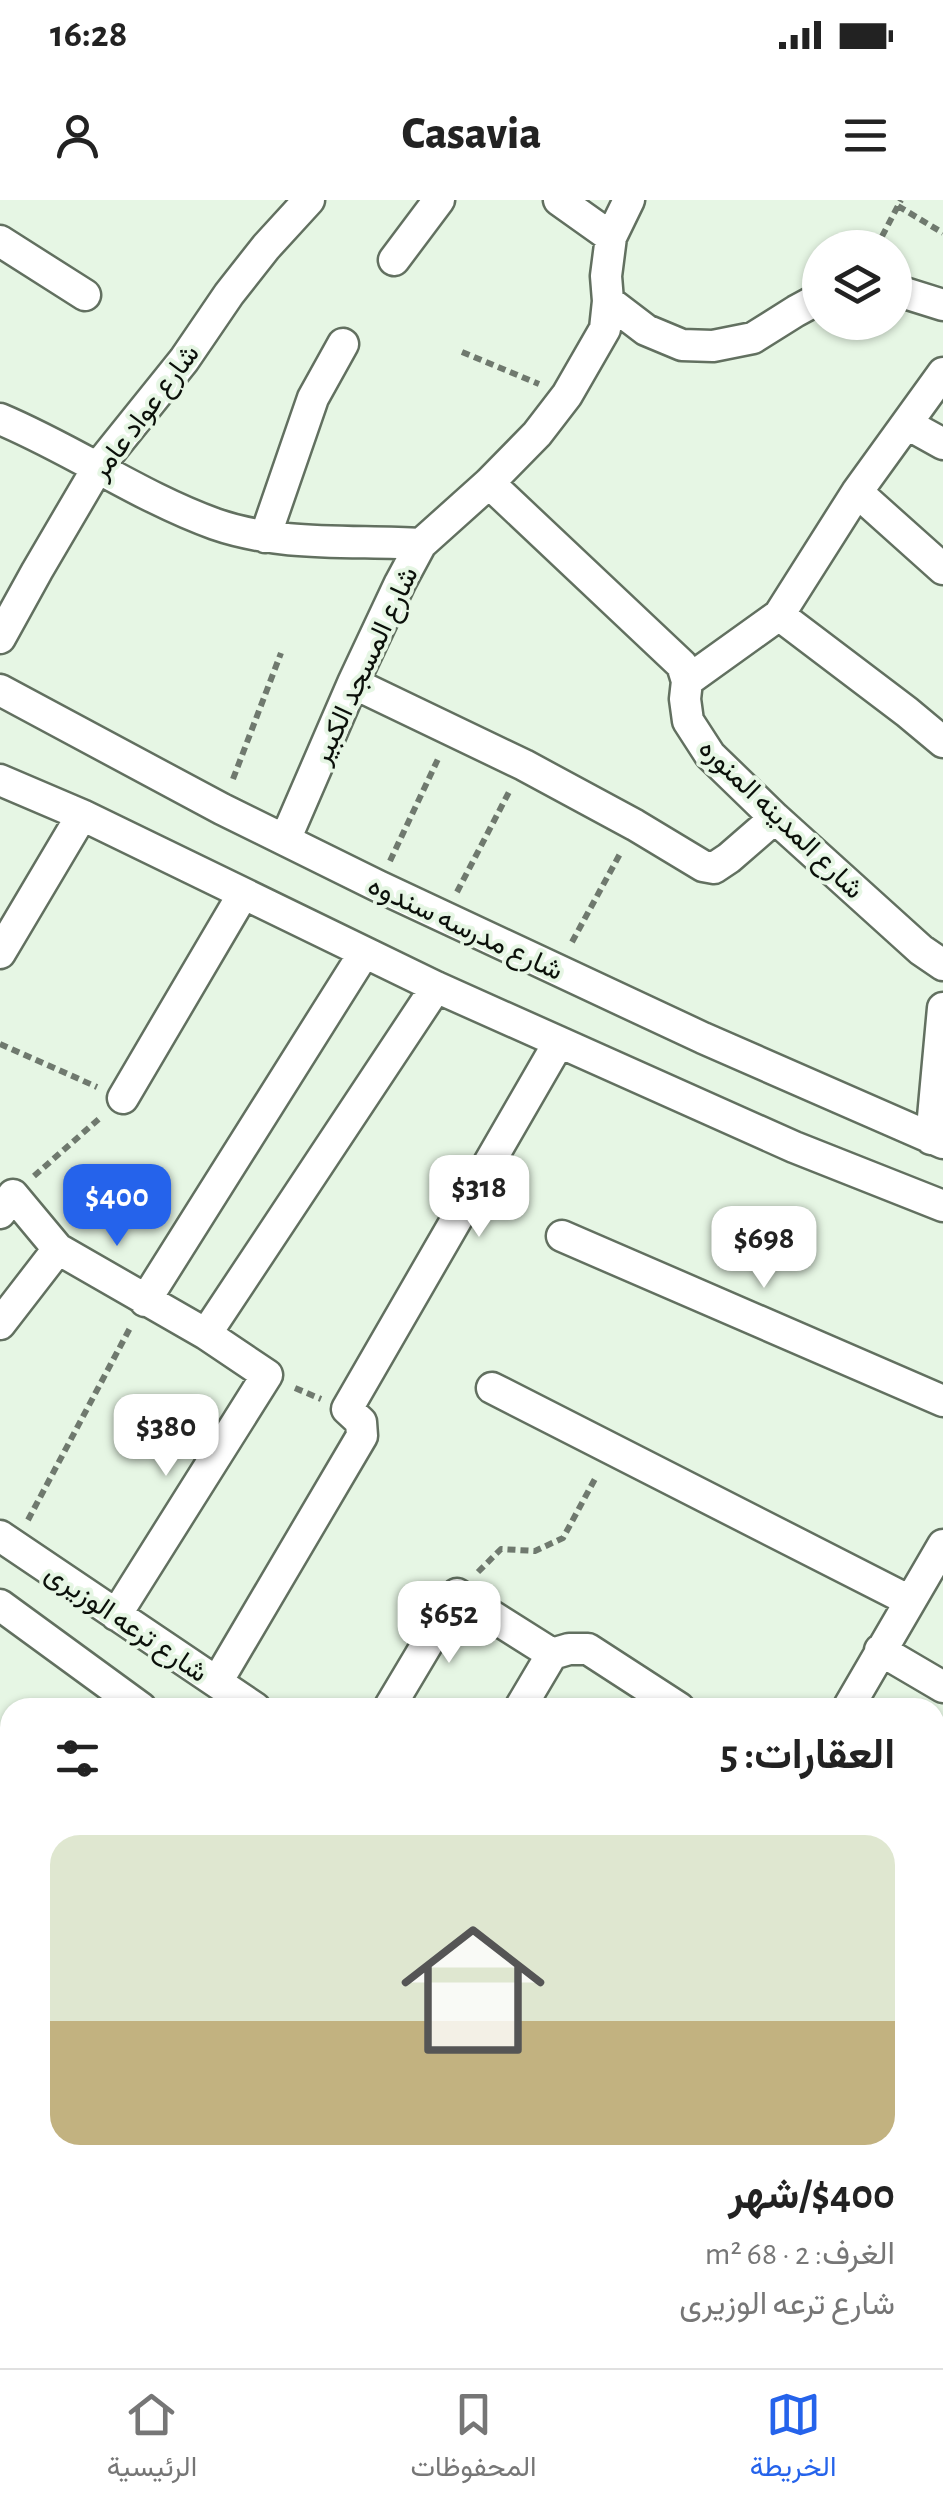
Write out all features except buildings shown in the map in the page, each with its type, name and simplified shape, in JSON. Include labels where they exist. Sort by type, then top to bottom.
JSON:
[{"type":"street","name":"شارع عواد عامر","points":[[0,638],[98,467],[184,360],[229,294],[308,200]]},
{"type":"street","points":[[394,260],[440,200]]},
{"type":"street","points":[[559,200],[611,237]]},
{"type":"street","name":"شارع المسجد الكبير","points":[[286,840],[353,684],[421,544],[537,434],[567,394],[605,329],[611,237],[629,200]]},
{"type":"street","points":[[0,241],[85,296]]},
{"type":"street","points":[[912,295],[943,305]]},
{"type":"street","points":[[608,302],[646,330],[682,345],[713,346],[753,338],[802,309]]},
{"type":"street","points":[[265,537],[313,398],[343,344]]},
{"type":"street","points":[[687,682],[779,616],[857,492],[943,373]]},
{"type":"street","points":[[0,419],[148,495],[216,524],[265,537],[421,544]]},
{"type":"street","points":[[907,424],[943,444]]},
{"type":"street","name":"شارع المدينه المنوره","points":[[489,483],[682,665],[687,682],[688,721],[710,755],[921,950],[943,964]]},
{"type":"street","points":[[857,492],[943,568]]},
{"type":"street","points":[[779,616],[943,742]]},
{"type":"street","points":[[353,684],[524,764],[702,866],[714,868],[775,818]]},
{"type":"street","name":"شارع مدرسه سندوه","points":[[0,690],[222,809],[378,886],[703,1038],[937,1140]]},
{"type":"street","points":[[0,780],[82,815],[436,987],[794,1147],[943,1206]]},
{"type":"street","points":[[0,953],[82,815]]},
{"type":"street","points":[[123,1098],[243,894]]},
{"type":"street","points":[[145,1301],[364,952]]},
{"type":"street","points":[[206,1334],[436,987]]},
{"type":"street","points":[[937,1140],[943,1008]]},
{"type":"street","points":[[217,1682],[362,1436],[361,1422],[346,1409],[559,1042]]},
{"type":"street","points":[[7,1204],[58,1249],[206,1334],[267,1375],[116,1615]]},
{"type":"street","points":[[562,1236],[943,1402]]},
{"type":"street","points":[[0,1324],[58,1249]]},
{"type":"street","points":[[492,1388],[910,1601]]},
{"type":"street","name":"شارع ترعه الوزيرى","points":[[7,1541],[240,1698]]},
{"type":"street","points":[[854,1698],[940,1558]]},
{"type":"street","points":[[395,1698],[457,1594],[552,1654]]},
{"type":"street","name":"شارع ترعه الوزيرى","points":[[0,1605],[123,1698]]},
{"type":"street","points":[[526,1698],[552,1654],[568,1649],[588,1649],[664,1698]]},
{"type":"street","points":[[880,1650],[943,1687]]},
{"type":"path","points":[[886,230],[900,203],[943,233]]},
{"type":"path","points":[[462,352],[567,394]]},
{"type":"path","points":[[222,809],[281,653]]},
{"type":"path","points":[[378,886],[452,731]]},
{"type":"path","points":[[444,916],[524,764]]},
{"type":"path","points":[[557,970],[635,825]]},
{"type":"path","points":[[0,1044],[123,1098],[7,1204]]},
{"type":"path","points":[[7,1541],[145,1301]]},
{"type":"path","points":[[267,1375],[346,1409]]},
{"type":"path","points":[[457,1594],[501,1549],[534,1551],[563,1538],[611,1449]]}]
